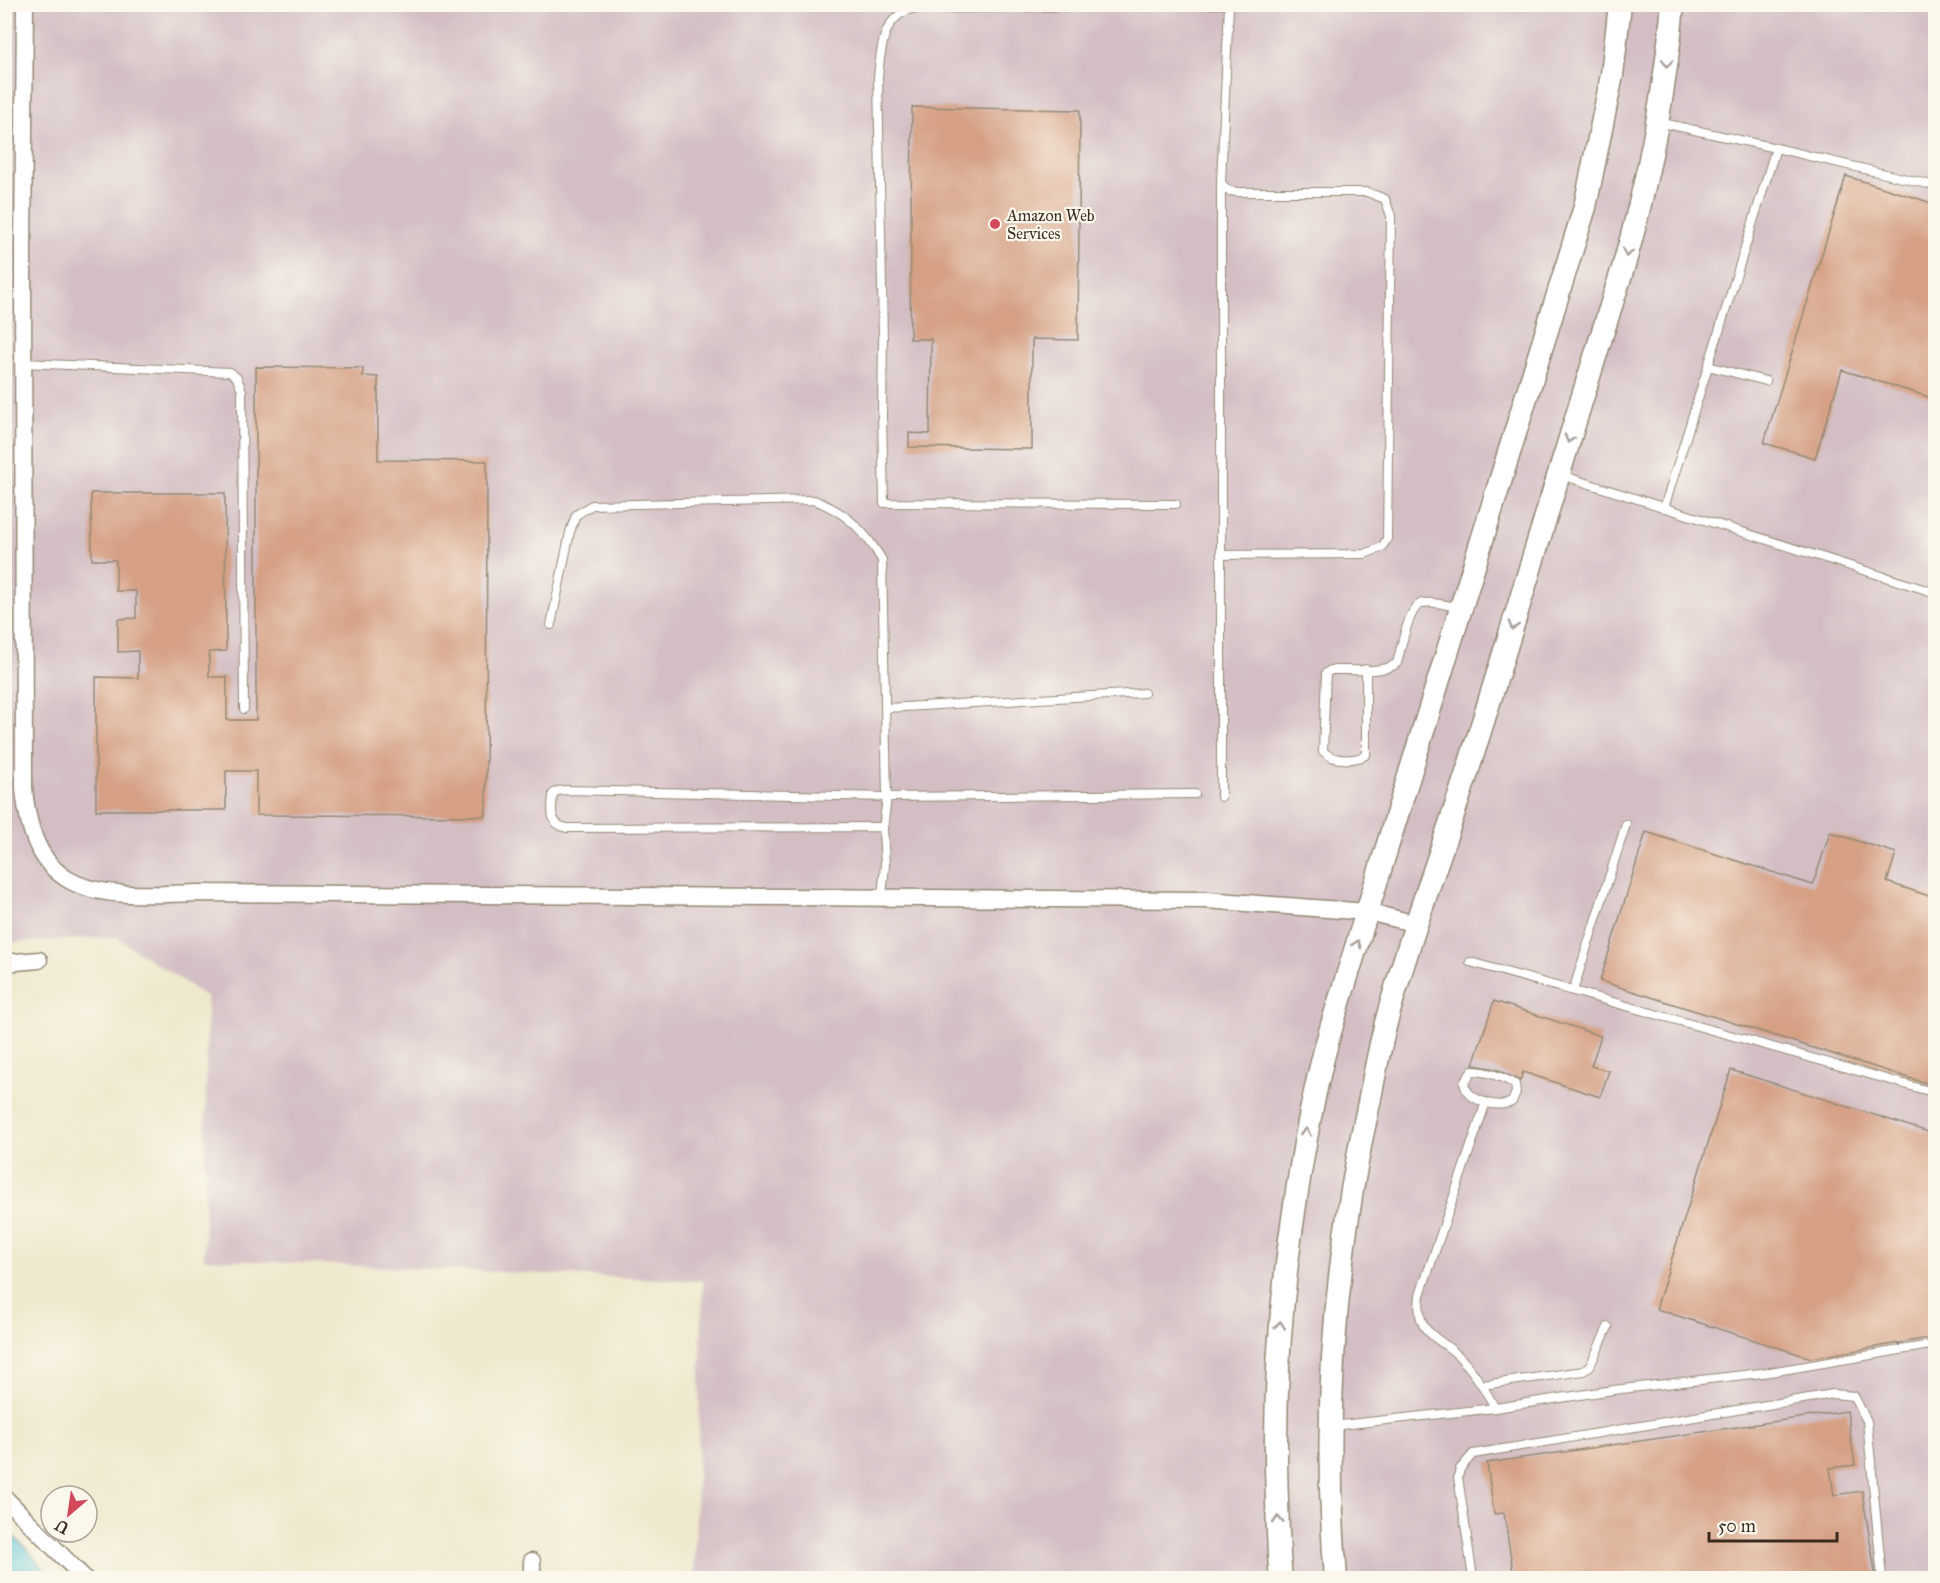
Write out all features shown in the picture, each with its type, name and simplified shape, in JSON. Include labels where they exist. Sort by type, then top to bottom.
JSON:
[{"type":"street","points":[[25,4],[23,363],[25,806],[36,846],[51,866],[71,881],[88,889],[105,893],[138,895],[197,893],[1206,900],[1368,912],[1417,924]]},
{"type":"street","points":[[1281,1578],[1275,1415],[1279,1333],[1288,1246],[1307,1125],[1319,1068],[1585,207],[1612,75],[1620,4]]},
{"type":"street","points":[[1336,1578],[1330,1501],[1329,1426],[1336,1304],[1358,1149],[1387,1020],[1470,764],[1624,265],[1644,193],[1668,61],[1673,4]]},
{"type":"street","points":[[4,963],[39,960]]},
{"type":"street","points":[[4,1497],[84,1578]]},
{"type":"street","points":[[532,1561],[532,1578]]},
{"type":"lane","points":[[1221,797],[1221,183],[1229,4]]},
{"type":"lane","points":[[1176,504],[884,503],[882,415],[884,339],[878,77],[881,50],[889,26],[900,13],[912,9],[1237,4]]},
{"type":"lane","points":[[1658,122],[1935,186]]},
{"type":"lane","points":[[1664,508],[1776,148]]},
{"type":"lane","points":[[1221,183],[1229,191],[1238,192],[1367,192],[1385,199],[1391,216],[1387,539],[1382,547],[1365,554],[1221,555]]},
{"type":"lane","points":[[23,363],[230,372],[237,378],[242,392],[244,709]]},
{"type":"lane","points":[[1708,366],[1766,381]]},
{"type":"lane","points":[[1559,474],[1935,593]]},
{"type":"lane","points":[[551,625],[570,532],[576,515],[592,505],[813,500],[845,516],[870,538],[882,560],[887,797],[883,829],[885,865],[882,897]]},
{"type":"lane","points":[[1366,669],[1366,755],[1360,758],[1334,759],[1323,751],[1326,673],[1331,670],[1392,667],[1397,663],[1414,607],[1423,603],[1461,608]]},
{"type":"lane","points":[[886,708],[1144,693]]},
{"type":"lane","points":[[883,829],[880,827],[567,828],[559,827],[551,816],[553,794],[565,789],[887,797],[1195,794]]},
{"type":"lane","points":[[1573,991],[1626,824]]},
{"type":"lane","points":[[1470,962],[1935,1093]]},
{"type":"lane","points":[[1472,1071],[1508,1080],[1516,1088],[1515,1096],[1508,1104],[1486,1102],[1470,1096],[1466,1090],[1464,1083],[1472,1071]]},
{"type":"lane","points":[[1486,1102],[1424,1284],[1418,1311],[1430,1335],[1453,1351],[1483,1385],[1495,1408]]},
{"type":"lane","points":[[1483,1385],[1584,1371],[1590,1366],[1608,1327]]},
{"type":"lane","points":[[1329,1426],[1495,1408],[1612,1390],[1770,1372],[1935,1344]]},
{"type":"lane","points":[[1473,1578],[1458,1477],[1460,1469],[1473,1454],[1833,1394],[1854,1396],[1867,1421],[1882,1578]]},
{"type":"shaded area","points":[[5,5],[1935,5],[1935,1578],[694,1578],[703,1281],[204,1259],[207,997],[116,937],[5,943]]},
{"type":"water","points":[[4,1528],[29,1551],[51,1578],[5,1578]]},
{"type":"building","name":"Amazon Web Services","points":[[912,107],[1080,110],[1078,340],[1032,339],[1032,449],[909,447],[909,433],[930,434],[931,339],[910,339]]},
{"type":"building","points":[[1846,176],[1935,204],[1935,399],[1842,370],[1815,458],[1764,443]]},
{"type":"building","points":[[256,367],[363,368],[363,376],[378,377],[378,460],[487,461],[486,816],[256,815],[256,771],[226,771],[226,810],[96,810],[96,677],[138,678],[138,651],[118,652],[118,619],[136,618],[136,591],[116,591],[116,560],[92,560],[91,493],[225,493],[226,651],[209,652],[209,677],[227,677],[227,720],[256,720]]},
{"type":"building","points":[[1646,832],[1813,885],[1830,832],[1896,853],[1887,882],[1935,898],[1935,1086],[1600,981]]},
{"type":"building","points":[[1494,1001],[1601,1036],[1591,1066],[1609,1071],[1600,1097],[1523,1072],[1520,1081],[1496,1069],[1473,1065]]},
{"type":"building","points":[[1731,1070],[1935,1134],[1935,1337],[1811,1358],[1656,1309]]},
{"type":"building","points":[[1847,1411],[1855,1465],[1830,1468],[1834,1495],[1862,1491],[1876,1578],[1514,1578],[1504,1513],[1494,1514],[1487,1463]]},
{"type":"place","name":"Amazon Web Services","points":[[995,224]]}]
